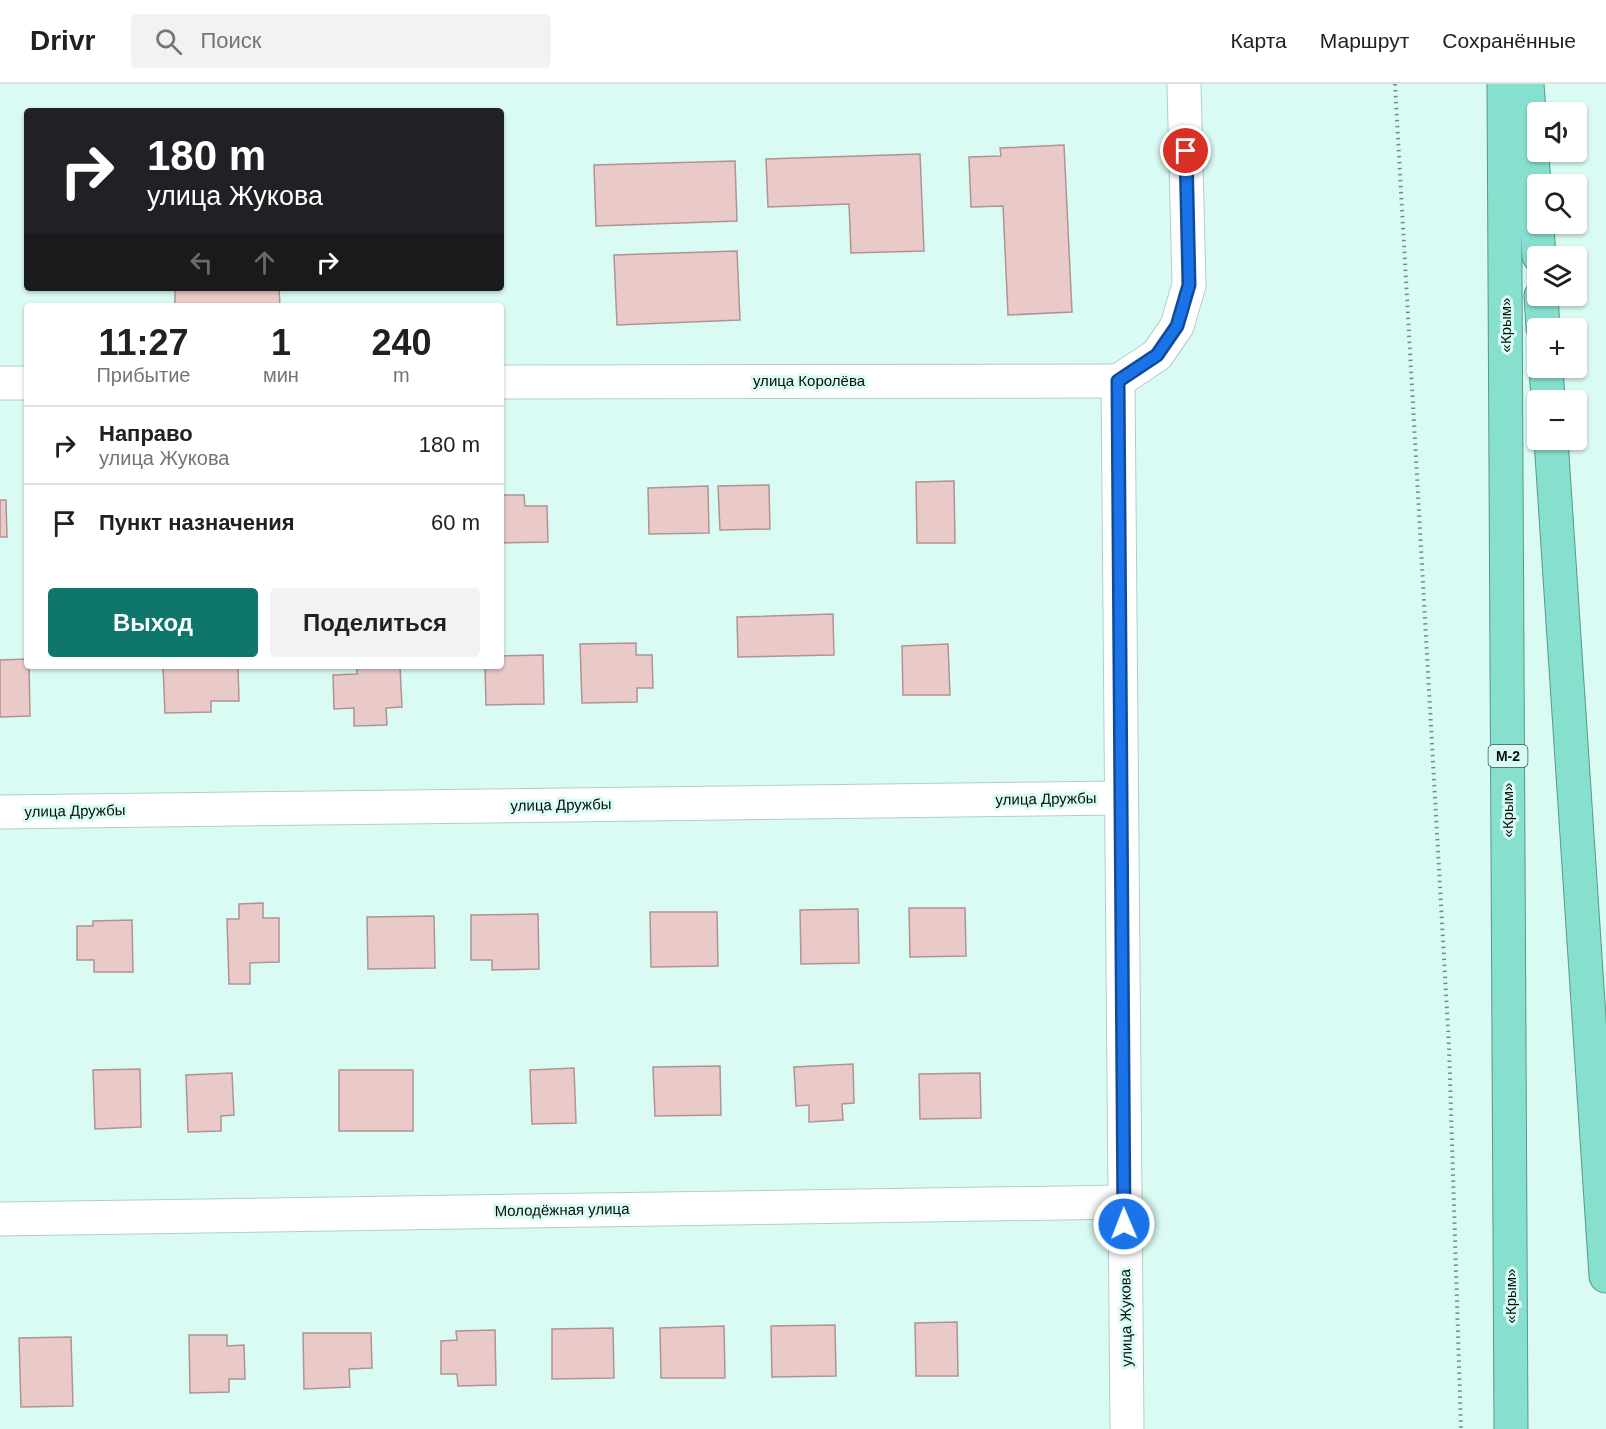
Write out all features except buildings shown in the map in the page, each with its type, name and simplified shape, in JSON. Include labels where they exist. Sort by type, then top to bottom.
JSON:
[{"type":"highway","name":"«Крым»","points":[[1504,84],[1511,1429]]},
{"type":"highway","points":[[1527,84],[1538,246]]},
{"type":"highway","points":[[1552,450],[1606,1276]]},
{"type":"street","points":[[1118,381],[1157,355],[1177,326],[1189,285],[1184,84]]},
{"type":"street","name":"улица Королёва","points":[[504,382],[1118,381]]},
{"type":"street","name":"улица Жукова","points":[[1118,381],[1127,1429]]},
{"type":"street","points":[[0,383],[24,383]]},
{"type":"street","name":"улица Дружбы","points":[[0,812],[1121,798]]},
{"type":"street","name":"Молодёжная улица","points":[[0,1219],[1124,1202]]},
{"type":"path","points":[[1395,84],[1449,1047],[1461,1429]]},
{"type":"route","points":[[1124,1224],[1118,381],[1157,355],[1177,326],[1189,285],[1186,151]]}]
